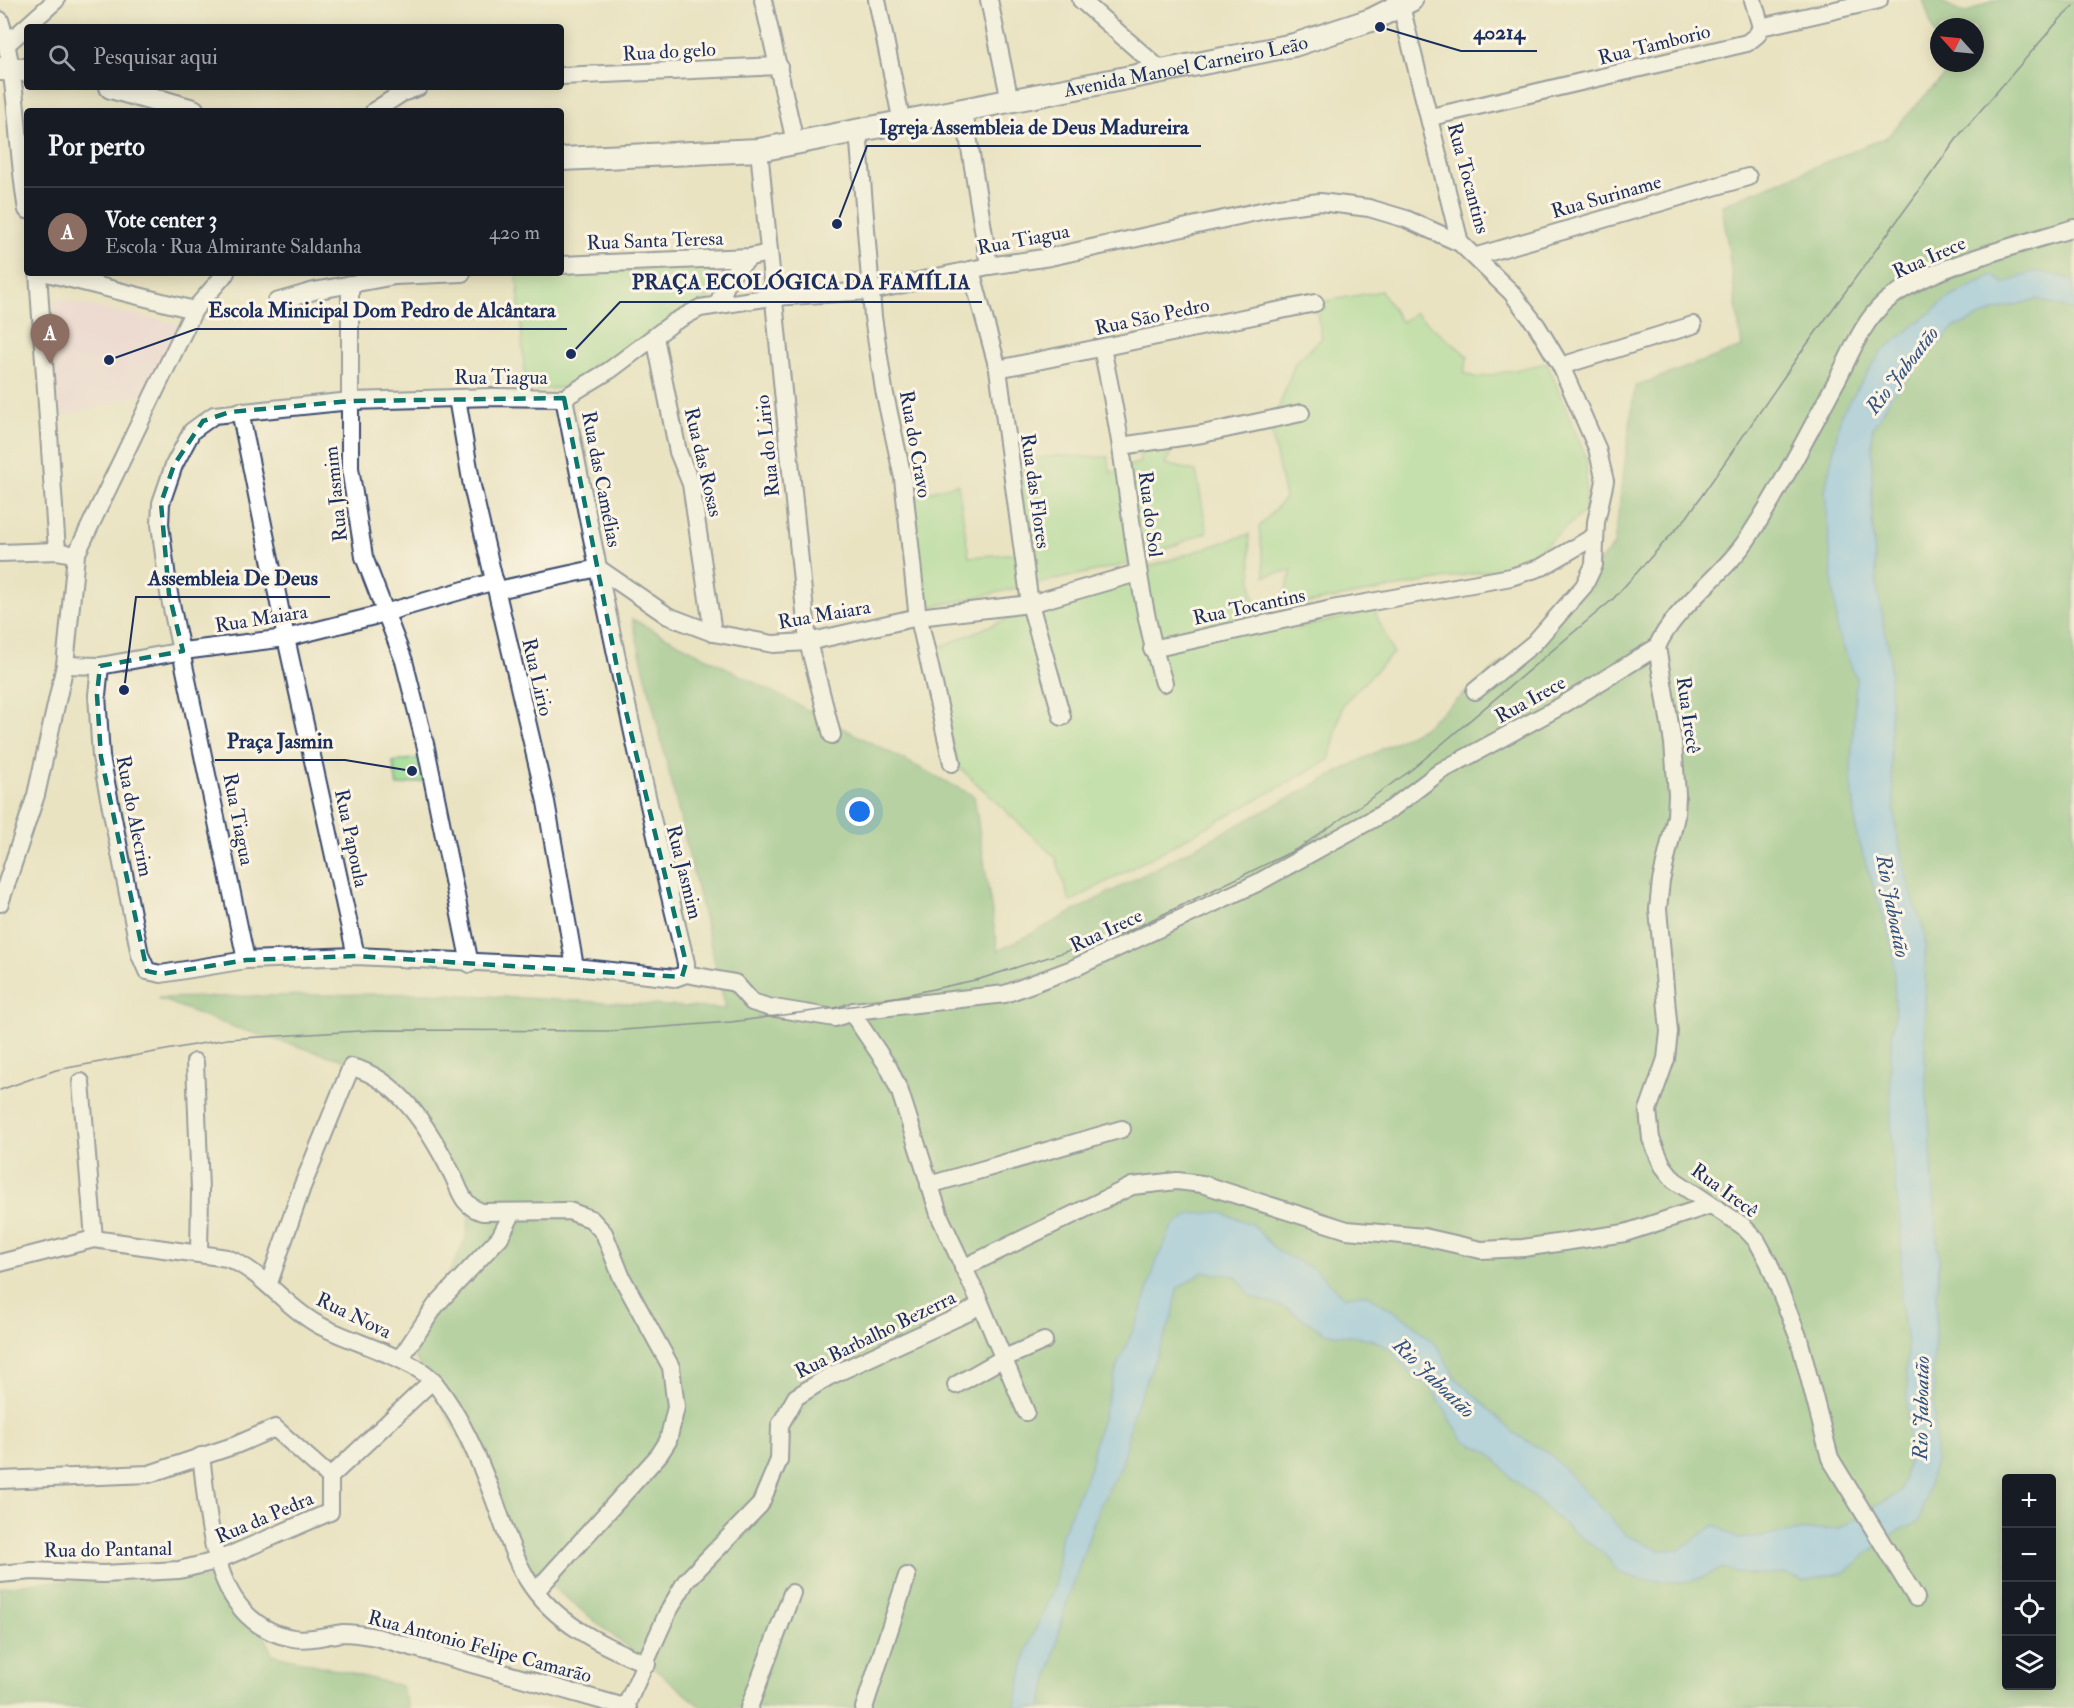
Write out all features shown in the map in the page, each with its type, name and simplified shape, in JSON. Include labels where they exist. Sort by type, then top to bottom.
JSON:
[{"type":"main road","name":"Avenida Manoel Carneiro Leão","points":[[564,159],[759,150],[1294,45],[1371,20],[1406,3]]},
{"type":"main road","points":[[121,90],[183,108]]},
{"type":"street","points":[[29,24],[56,0]]},
{"type":"street","points":[[763,0],[795,142]]},
{"type":"street","points":[[877,0],[902,123]]},
{"type":"street","points":[[989,0],[1010,101]]},
{"type":"street","points":[[1081,0],[1163,72]]},
{"type":"street","points":[[1753,0],[1761,27]]},
{"type":"street","name":"Rua Tamborio","points":[[1431,117],[1747,43],[1761,27],[1880,0]]},
{"type":"street","name":"Rua Tocantins","points":[[1406,3],[1460,243],[1477,256],[1531,317],[1561,366],[1597,448],[1605,481],[1595,536],[1594,565],[1584,586],[1534,643],[1475,691]]},
{"type":"street","points":[[0,20],[13,69],[24,193]]},
{"type":"street","points":[[7,44],[24,29]]},
{"type":"street","name":"Rua do gelo","points":[[564,76],[779,66]]},
{"type":"street","points":[[379,108],[410,90]]},
{"type":"street","points":[[964,111],[989,266]]},
{"type":"street","name":"Rua do Cravo","points":[[858,130],[871,291],[884,390],[903,478],[918,617],[952,763]]},
{"type":"street","name":"Rua do Lirio","points":[[759,150],[808,642],[832,735]]},
{"type":"street","name":"Rua Suriname","points":[[1477,256],[1748,177]]},
{"type":"street","name":"Rua Tiagua","points":[[246,960],[165,563],[160,524],[161,503],[174,465],[192,431],[214,415],[351,401],[564,398],[589,385],[684,316],[717,305],[772,297],[871,291],[989,266],[1050,257],[1279,207],[1320,202],[1369,208],[1406,219],[1460,243]]},
{"type":"street","name":"Rua Irece","points":[[686,974],[735,983],[752,1002],[768,1007],[835,1018],[854,1011],[1005,994],[1072,969],[1267,877],[1391,809],[1441,771],[1561,706],[1657,647],[1665,632],[1723,571],[1750,535],[1814,424],[1860,332],[1885,302],[1910,286],[1972,260],[2074,228]]},
{"type":"street","points":[[717,305],[731,275],[750,257],[769,253]]},
{"type":"street","name":"Rua Santa Teresa","points":[[564,265],[750,257]]},
{"type":"street","name":"Rua das Flores","points":[[971,270],[998,369],[1030,603],[1062,717]]},
{"type":"street","points":[[38,276],[57,550]]},
{"type":"street","points":[[59,276],[194,310]]},
{"type":"street","points":[[0,903],[36,795],[65,665],[76,555],[194,310],[223,276]]},
{"type":"street","points":[[276,302],[395,276]]},
{"type":"street","points":[[350,284],[351,401]]},
{"type":"street","name":"Rua São Pedro","points":[[998,369],[1315,303]]},
{"type":"street","points":[[1561,366],[1693,326]]},
{"type":"street","name":"Rua das Rosas","points":[[655,337],[678,452],[691,484],[713,633]]},
{"type":"street","name":"Rua do Sol","points":[[1102,348],[1121,446],[1137,573],[1152,649],[1164,683]]},
{"type":"street","name":"Rua Lirio","points":[[456,398],[472,486],[546,802],[575,967]]},
{"type":"street","name":"Rua das Camélias","points":[[564,398],[598,568]]},
{"type":"street","name":"Rua Jasmim","points":[[351,401],[350,468],[364,557],[373,586],[387,612],[404,661],[426,748],[470,964]]},
{"type":"street","name":"Rua Papoula","points":[[240,411],[286,638],[356,956]]},
{"type":"street","points":[[1121,446],[1202,434],[1301,413]]},
{"type":"street","name":"Rua Tocantins","points":[[1152,649],[1332,609],[1511,577],[1542,567],[1595,536]]},
{"type":"street","points":[[0,553],[57,550],[76,555]]},
{"type":"street","name":"Rua Jasmim","points":[[598,568],[613,634],[624,703],[686,963],[686,974]]},
{"type":"street","name":"Rua Maiara","points":[[65,665],[100,666],[183,651],[286,638],[496,585],[598,568],[668,616],[713,633],[751,642],[773,644],[808,642],[918,617],[1030,603],[1137,573]]},
{"type":"street","name":"Rua Irecê","points":[[1657,647],[1673,743],[1677,794],[1676,816],[1658,909],[1669,1032],[1666,1059],[1651,1097],[1648,1124],[1656,1153],[1669,1173],[1691,1193],[1743,1226],[1757,1241],[1769,1263],[1799,1339],[1830,1458],[1916,1598]]},
{"type":"street","name":"Rua do Alecrim","points":[[100,666],[97,695],[101,757],[140,955],[147,971],[161,974],[246,960]]},
{"type":"street","points":[[246,960],[356,956],[470,964],[575,967],[655,977],[675,978],[686,974]]},
{"type":"street","name":"Rua Barbalho Bezerra","points":[[626,1708],[668,1612],[686,1581],[760,1505],[778,1460],[780,1425],[796,1397],[828,1377],[967,1312],[977,1306],[979,1300],[963,1268],[929,1185],[900,1092],[889,1068],[854,1016],[854,1011]]},
{"type":"street","points":[[195,1062],[200,1190],[199,1254]]},
{"type":"street","points":[[269,1283],[303,1187],[351,1067],[391,1086],[402,1098],[442,1155],[462,1198],[469,1206],[482,1212],[569,1212],[581,1214],[598,1225],[622,1278],[671,1367],[675,1387],[673,1424],[668,1441],[659,1455],[536,1591]]},
{"type":"street","points":[[81,1082],[94,1239]]},
{"type":"street","points":[[929,1185],[1122,1129]]},
{"type":"street","points":[[963,1268],[1132,1186],[1177,1181],[1202,1184],[1347,1230],[1424,1237],[1481,1250],[1523,1248],[1624,1233],[1711,1205]]},
{"type":"street","points":[[400,1359],[436,1305],[501,1237],[513,1212]]},
{"type":"street","name":"Rua Nova","points":[[0,1263],[94,1239],[227,1258],[245,1265],[316,1324],[400,1359],[433,1380],[469,1439],[510,1544],[536,1591],[574,1628],[615,1651],[647,1664]]},
{"type":"street","points":[[979,1300],[1026,1412]]},
{"type":"street","points":[[956,1385],[1002,1359],[1044,1341]]},
{"type":"street","name":"Rua da Pedra","points":[[201,1456],[216,1561],[330,1512],[330,1477],[433,1380]]},
{"type":"street","points":[[0,1479],[149,1474],[236,1446],[275,1428],[330,1477]]},
{"type":"street","name":"Rua do Pantanal","points":[[0,1574],[32,1571],[149,1572],[178,1570],[216,1561]]},
{"type":"street","name":"Rua Antonio Felipe Camarão","points":[[216,1561],[233,1598],[248,1616],[269,1632],[294,1639],[345,1633],[375,1637],[626,1708]]},
{"type":"street","points":[[864,1708],[907,1576]]},
{"type":"street","points":[[749,1708],[792,1593]]},
{"type":"highlighted area","points":[[564,398],[624,703],[686,963],[682,977],[356,956],[246,960],[161,974],[147,971],[101,757],[97,695],[100,666],[183,651],[169,594],[161,503],[174,465],[203,421],[230,412],[351,401]]},
{"type":"shaded area","points":[[54,299],[179,324],[144,395],[57,418]]},
{"type":"green space","points":[[1923,0],[1938,0],[1965,14],[1993,0],[2074,0],[2074,1708],[703,1708],[534,1572],[411,1350],[466,1239],[471,1200],[374,1069],[233,1027],[157,998],[429,993],[726,1009],[632,619],[974,796],[998,951],[1422,728],[1531,639],[1614,545],[1635,386],[1742,347],[1722,205],[1887,137],[1947,72],[1984,72],[1984,18],[1930,18],[1930,21]],"holes":[[[1887,404],[1872,430],[1872,520],[1877,588],[1889,656],[1840,420]]]},
{"type":"green space","points":[[714,267],[710,299],[669,321],[569,387],[526,391],[517,276],[564,276],[564,273]]},
{"type":"green space","points":[[1381,291],[1401,322],[1415,313],[1468,356],[1464,373],[1477,378],[1547,363],[1587,460],[1585,511],[1521,565],[1280,608],[1292,570],[1265,576],[1259,527],[1285,498],[1271,430],[1295,363],[1322,338],[1315,303]]},
{"type":"green space","points":[[1138,443],[1175,445],[1165,464],[1196,471],[1207,532],[1132,563],[917,610],[915,495],[958,484],[969,557],[1018,553],[1023,460],[1056,456],[1108,457],[1111,473],[1140,462]]},
{"type":"green space","points":[[1249,534],[1253,597],[1291,630],[1374,610],[1393,653],[1343,704],[1329,760],[1070,902],[1056,858],[959,767],[926,653],[1068,593]]},
{"type":"green space","points":[[426,757],[430,780],[397,786],[393,762]]},
{"type":"green space","points":[[214,1578],[226,1605],[265,1636],[272,1654],[401,1686],[408,1708],[0,1708],[0,1588],[37,1582]]},
{"type":"water","name":"Rio Jaboatão","points":[[2035,271],[2074,281],[2074,311],[2037,299],[1994,311],[1953,328],[1893,393],[1872,430],[1872,520],[1877,588],[1890,656],[1891,762],[1896,831],[1909,887],[1925,934],[1925,1068],[1939,1262],[1933,1368],[1935,1460],[1919,1521],[1889,1536],[1845,1572],[1804,1581],[1784,1573],[1746,1575],[1723,1568],[1698,1579],[1682,1582],[1640,1580],[1619,1572],[1603,1553],[1572,1531],[1512,1478],[1489,1452],[1463,1440],[1431,1387],[1411,1375],[1391,1349],[1371,1339],[1325,1333],[1288,1309],[1252,1297],[1236,1276],[1203,1272],[1177,1289],[1173,1315],[1133,1413],[1122,1464],[1098,1509],[1064,1612],[1041,1708],[1015,1708],[1027,1649],[1056,1583],[1060,1538],[1090,1468],[1094,1445],[1118,1364],[1139,1317],[1157,1260],[1172,1227],[1191,1214],[1219,1212],[1252,1224],[1277,1251],[1316,1270],[1343,1297],[1365,1293],[1411,1322],[1439,1348],[1455,1377],[1514,1433],[1550,1454],[1626,1535],[1659,1550],[1680,1549],[1715,1525],[1739,1539],[1808,1530],[1838,1529],[1900,1492],[1908,1464],[1907,1341],[1901,1302],[1901,1225],[1892,1162],[1890,1060],[1895,1008],[1893,946],[1857,836],[1851,772],[1856,678],[1837,631],[1825,491],[1841,414],[1881,352],[1949,298],[1993,275],[2004,284]]},
{"type":"tram line","points":[[0,1090],[56,1070],[227,1039],[376,1030],[610,1031],[731,1022],[859,1005],[980,979],[1127,932],[1299,848],[1410,771],[1613,599],[1687,517],[1797,358],[1961,133],[2060,19],[2074,6]]},
{"type":"place","name":"40214","points":[[1380,27]]},
{"type":"place","name":"Igreja Assembleia de Deus Madureira","points":[[837,224]]},
{"type":"place","name":"PRAÇA ECOLÓGICA DA FAMÍLIA","points":[[571,354]]},
{"type":"place","name":"Escola Minicipal Dom Pedro de Alcântara","points":[[109,360]]},
{"type":"place","name":"Vote center 3","points":[[50,364]]},
{"type":"place","name":"Assembleia De Deus","points":[[124,690]]},
{"type":"place","name":"Praça Jasmin","points":[[412,771]]}]
